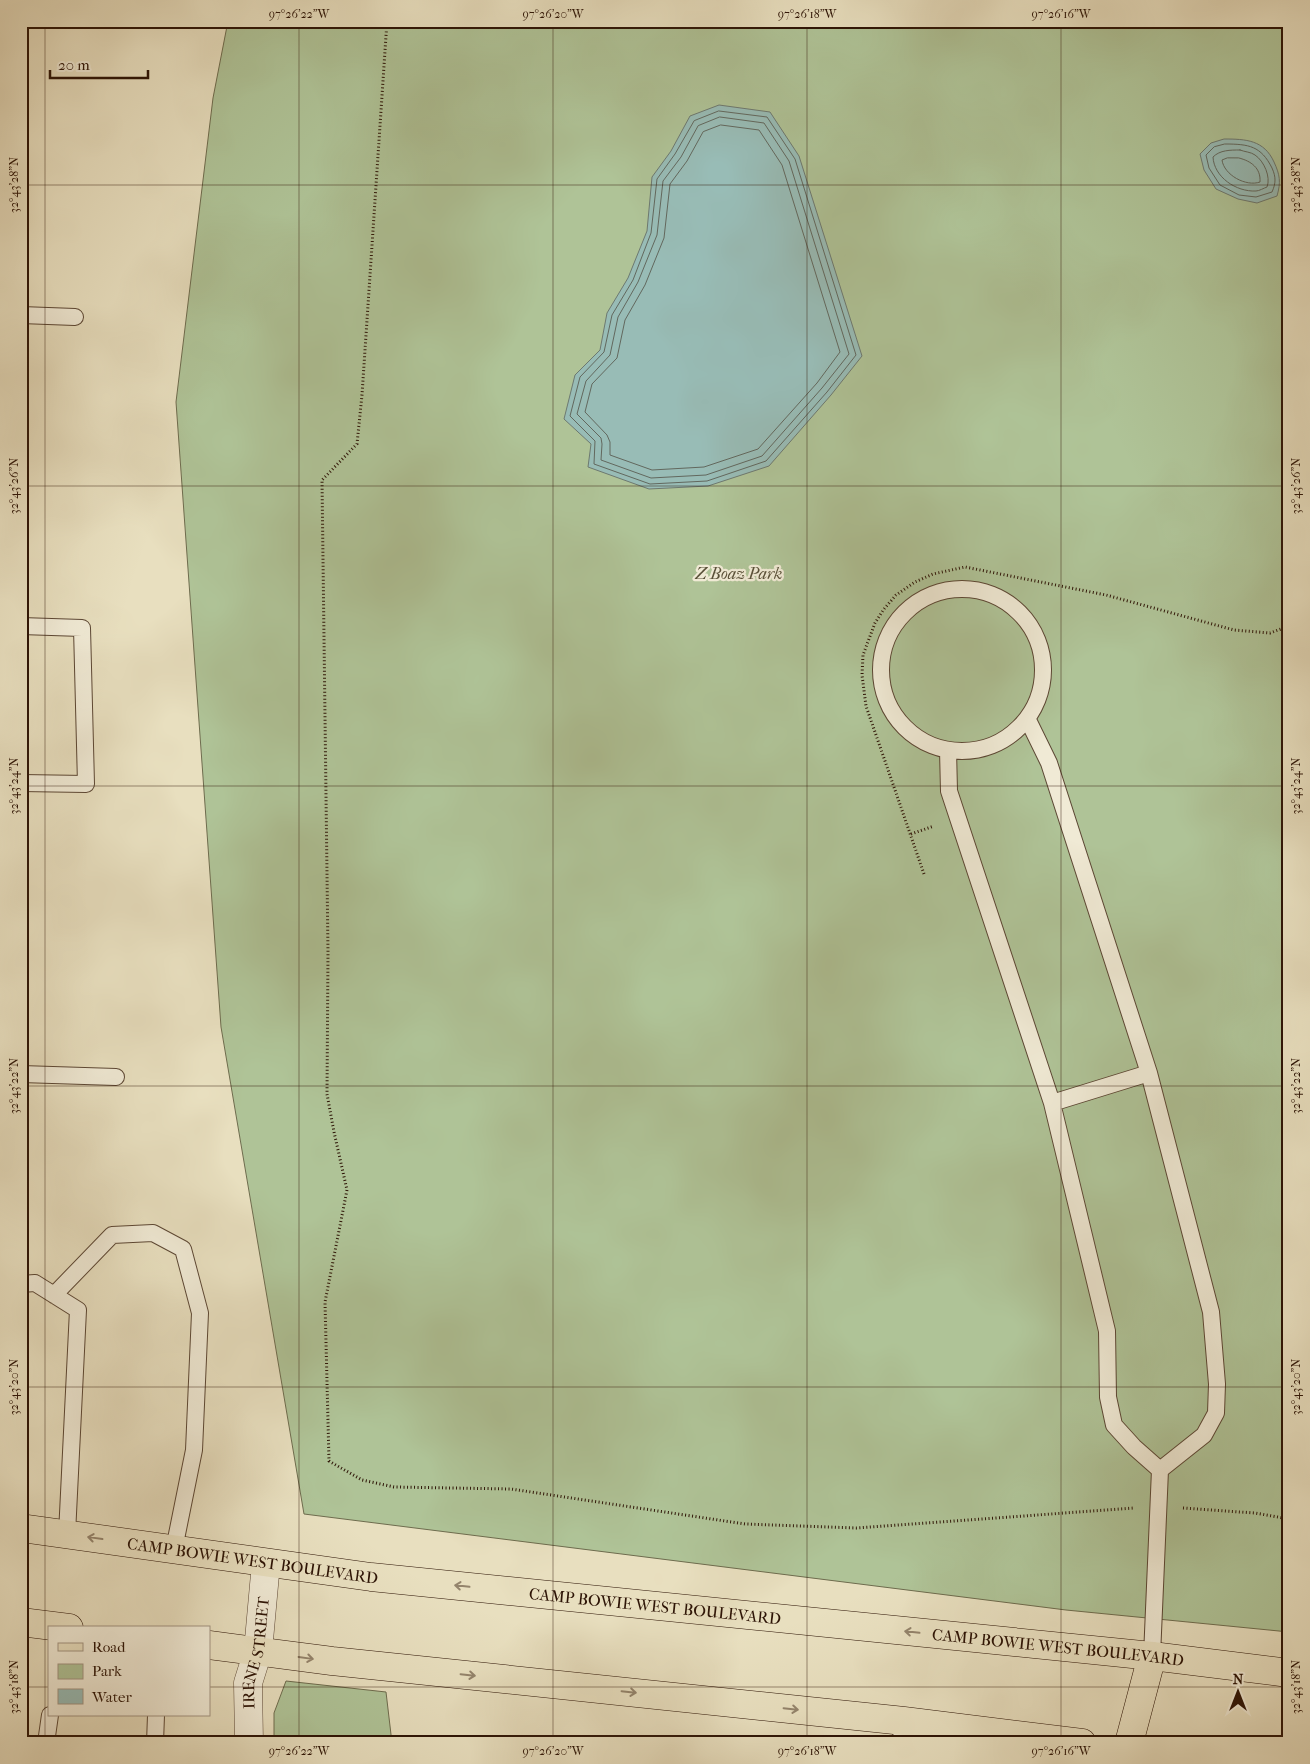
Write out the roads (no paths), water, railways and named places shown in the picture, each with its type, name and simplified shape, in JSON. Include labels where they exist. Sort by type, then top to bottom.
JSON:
[{"type":"main road","name":"CAMP BOWIE WEST BOULEVARD","points":[[21,1528],[371,1577],[1152,1656],[1289,1672]]},
{"type":"main road","points":[[21,1622],[55,1626]]},
{"type":"main road","points":[[210,1645],[902,1732],[1082,1743]]},
{"type":"main road","points":[[1129,1743],[1152,1656]]},
{"type":"street","name":"IRENE STREET","points":[[249,1743],[248,1683],[258,1651],[266,1563]]},
{"type":"lane","points":[[21,315],[75,317]]},
{"type":"lane","points":[[966,589],[989,593],[1014,607],[1029,624],[1041,649],[1044,669],[1040,696],[1028,720],[997,745],[970,752],[941,750],[913,736],[894,715],[881,684],[881,656],[891,630],[909,608],[938,593],[966,589]]},
{"type":"lane","points":[[21,626],[82,628],[86,784],[21,783]]},
{"type":"lane","points":[[1028,720],[1049,763],[1149,1073],[1211,1312],[1217,1384],[1216,1413],[1204,1435],[1160,1470],[1152,1656]]},
{"type":"lane","points":[[948,750],[949,791],[1052,1103],[1107,1331],[1108,1397],[1114,1425],[1134,1447],[1160,1470]]},
{"type":"lane","points":[[1052,1103],[1149,1073]]},
{"type":"lane","points":[[21,1074],[116,1077]]},
{"type":"lane","points":[[54,1295],[112,1234],[153,1233],[183,1249],[200,1314],[194,1450],[174,1549]]},
{"type":"lane","points":[[21,1284],[35,1283],[78,1310],[67,1534]]},
{"type":"lane","points":[[46,1743],[50,1716]]},
{"type":"lane","points":[[155,1743],[156,1716]]},
{"type":"water","points":[[719,105],[770,112],[799,156],[862,356],[831,395],[769,466],[708,486],[649,489],[588,467],[591,444],[564,419],[575,375],[600,350],[607,313],[628,278],[647,231],[652,177],[671,151],[690,116]]},
{"type":"water","points":[[1224,139],[1247,140],[1265,149],[1274,162],[1279,175],[1277,196],[1257,203],[1238,199],[1216,189],[1204,170],[1200,154],[1211,143]]},
{"type":"park label","name":"Z Boaz Park","points":[[739,573]]}]
